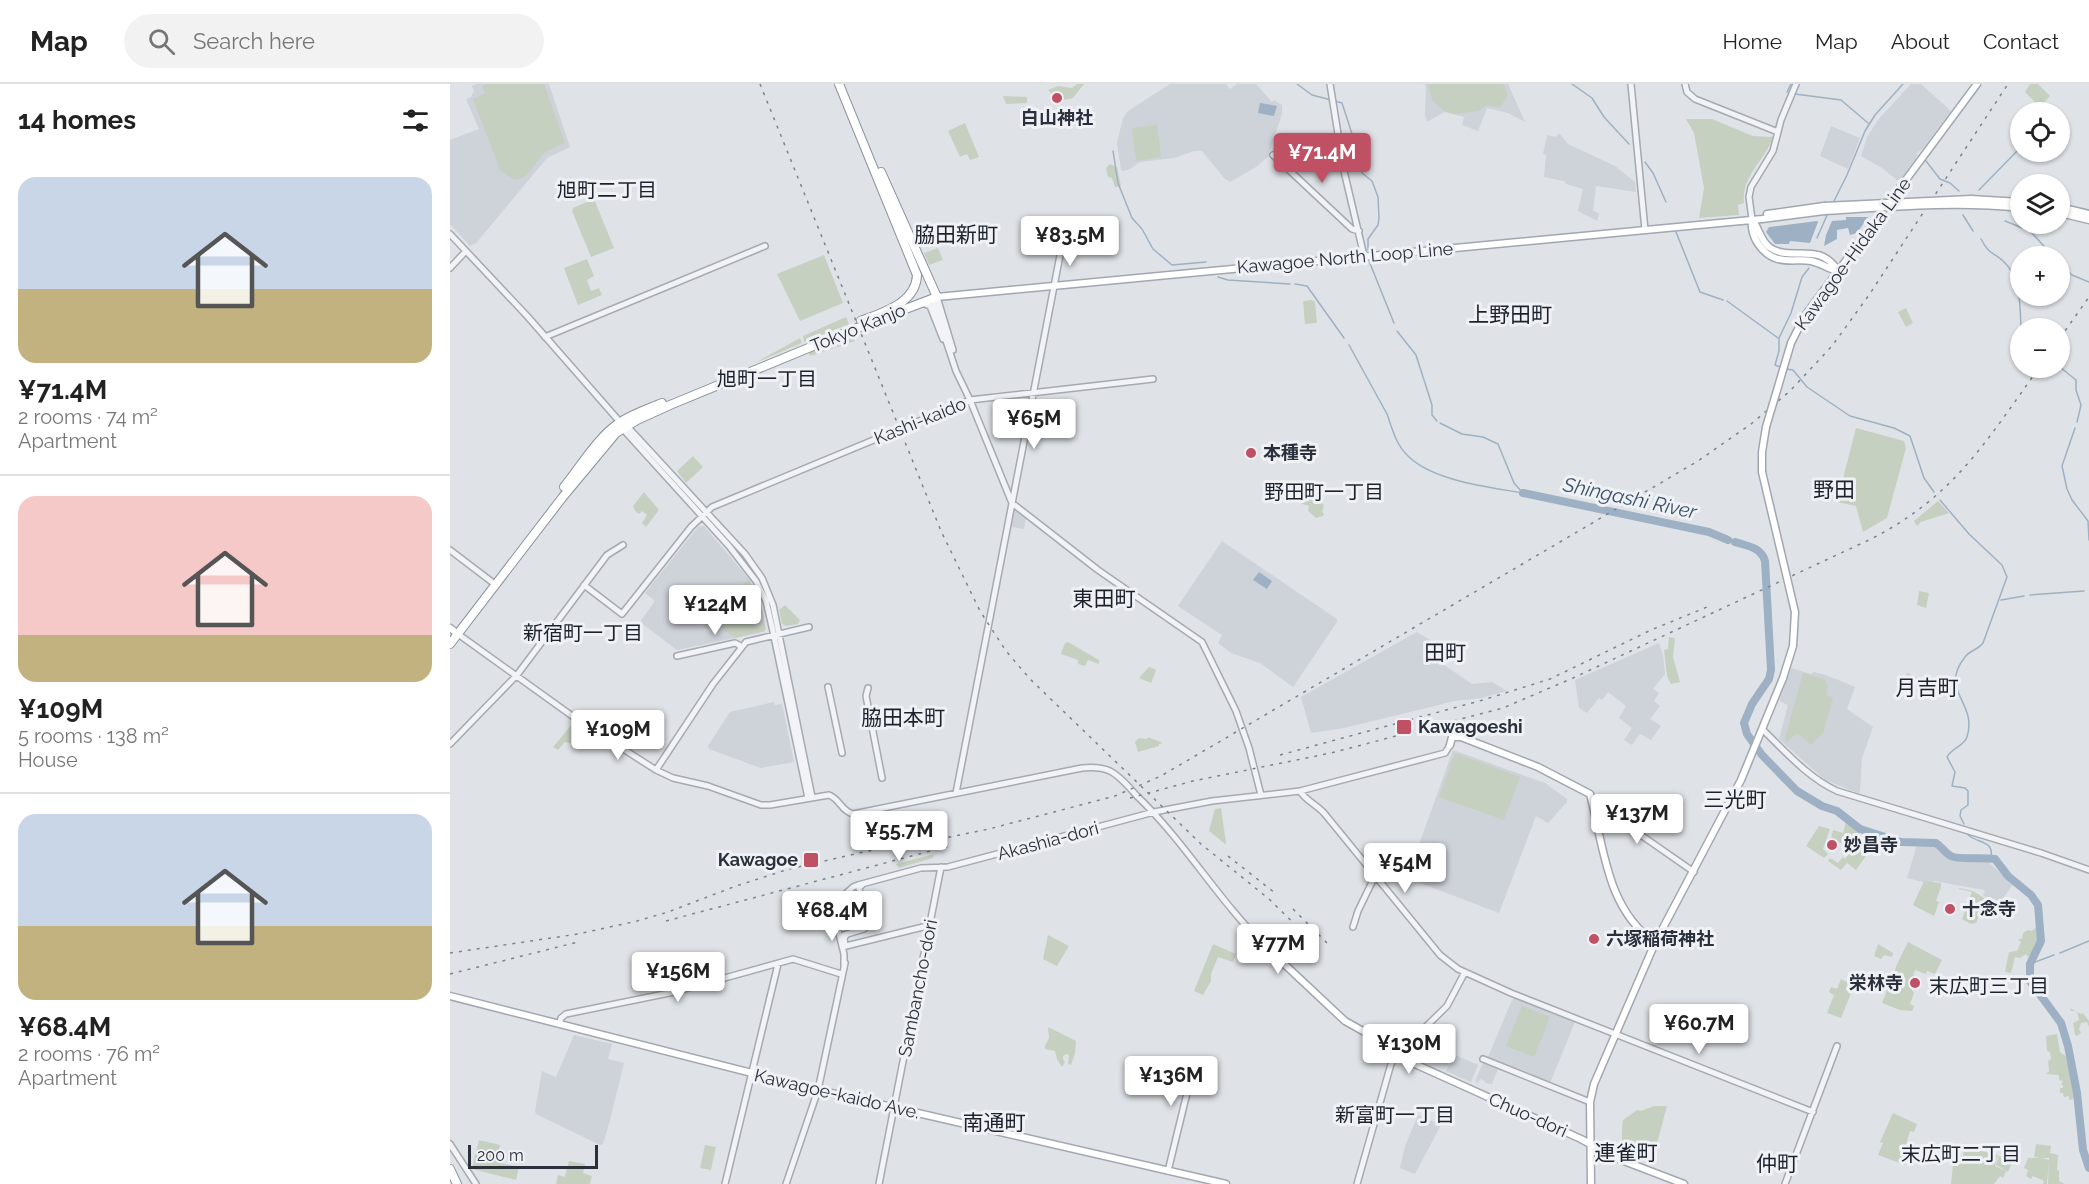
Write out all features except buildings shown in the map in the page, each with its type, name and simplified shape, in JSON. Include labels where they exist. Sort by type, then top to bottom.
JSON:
[{"type":"highway","name":"Tokyo Kanjo","points":[[842,84],[917,275],[915,288],[903,302],[859,325]]},
{"type":"highway","name":"Tokyo Kanjo","points":[[450,644],[453,632],[591,452],[623,425],[650,408],[934,297],[910,234],[842,84]]},
{"type":"highway","points":[[878,177],[934,297],[879,314]]},
{"type":"highway","name":"Tokyo Kanjo","points":[[453,632],[603,446],[623,425]]},
{"type":"highway","points":[[450,1169],[457,1184]]},
{"type":"main road","name":"Kawagoe-Hidaka Line","points":[[1591,1184],[1590,1102],[1594,1084],[1655,943],[1741,780],[1783,678],[1793,646],[1795,612],[1762,472],[1766,427],[1791,343],[1804,317],[1977,84]]},
{"type":"main road","name":"Kawagoe North Loop Line","points":[[934,297],[1645,230],[1752,219],[1776,212],[1971,200],[2010,202]]},
{"type":"main road","name":"Kawagoe North Loop Line","points":[[1824,208],[1985,205],[2010,207]]},
{"type":"main road","points":[[2070,209],[2089,214]]},
{"type":"main road","points":[[2070,215],[2089,220]]},
{"type":"main road","points":[[1752,219],[1751,227],[1755,238],[1770,255],[1778,259],[1810,261],[1838,271]]},
{"type":"main road","points":[[1450,745],[1452,737],[1461,737],[1531,764],[1590,794],[1615,894],[1635,927],[1655,943]]},
{"type":"main road","name":"Chuo-dori","points":[[1266,947],[1345,1022],[1377,1038],[1397,1055],[1590,1143],[1616,1158],[1684,1184]]},
{"type":"main road","name":"Kawagoe-kaido Ave.","points":[[450,996],[818,1090],[1226,1184]]},
{"type":"street","points":[[1330,84],[1344,171],[1364,256]]},
{"type":"street","points":[[1631,84],[1645,230]]},
{"type":"street","points":[[1685,84],[1687,92],[1695,99],[1778,132]]},
{"type":"street","points":[[1752,219],[1749,192],[1769,160],[1796,84]]},
{"type":"street","points":[[1273,155],[1352,229],[1359,231]]},
{"type":"street","points":[[450,234],[704,514],[756,581],[776,634],[810,798]]},
{"type":"street","points":[[956,793],[1062,245]]},
{"type":"street","points":[[545,337],[765,246]]},
{"type":"street","points":[[450,268],[466,251]]},
{"type":"street","points":[[934,297],[956,371]]},
{"type":"street","points":[[934,297],[960,378]]},
{"type":"street","points":[[921,303],[930,306],[1012,503],[1098,570],[1202,642],[1236,711],[1249,748],[1261,795]]},
{"type":"street","name":"Kashi-kaido","points":[[704,514],[743,493],[970,400],[1153,379]]},
{"type":"street","points":[[584,585],[622,614],[704,514]]},
{"type":"street","points":[[450,744],[517,675],[607,555],[623,545]]},
{"type":"street","points":[[450,550],[492,582]]},
{"type":"street","points":[[656,770],[713,684],[749,640],[809,627]]},
{"type":"street","points":[[453,632],[575,718],[656,770],[673,778],[708,786],[761,805],[831,795],[846,812],[853,814],[1082,768],[1108,770],[1118,776],[1154,812],[1231,911],[1266,947]]},
{"type":"street","points":[[677,656],[735,643],[741,648]]},
{"type":"street","points":[[828,687],[842,753]]},
{"type":"street","points":[[868,688],[866,696],[882,778]]},
{"type":"street","points":[[1762,729],[1807,772],[1837,791],[2042,853],[2089,870]]},
{"type":"street","name":"Akashia-dori","points":[[837,931],[832,905],[853,887],[921,868],[948,867],[1154,812],[1212,801],[1300,792],[1445,753],[1450,745]]},
{"type":"street","points":[[1300,792],[1324,813],[1442,957],[1452,966],[1511,993],[1813,1112]]},
{"type":"street","points":[[1592,801],[1694,872]]},
{"type":"street","name":"Sambancho-dori","points":[[879,1184],[941,867]]},
{"type":"street","points":[[1353,927],[1375,876]]},
{"type":"street","points":[[837,931],[842,935],[864,929],[867,926],[859,888],[862,885]]},
{"type":"street","points":[[844,946],[931,925]]},
{"type":"street","points":[[786,1184],[818,1090],[847,954],[837,931]]},
{"type":"street","points":[[844,946],[844,938],[847,934]]},
{"type":"street","points":[[559,1024],[561,1018],[566,1014],[674,992],[797,959],[841,974]]},
{"type":"street","points":[[725,1184],[778,964]]},
{"type":"street","points":[[1357,1184],[1389,1071],[1397,1055],[1447,1006],[1465,972]]},
{"type":"street","points":[[1785,1184],[1837,1046]]},
{"type":"street","points":[[1483,1059],[1590,1102]]},
{"type":"street","points":[[1168,1171],[1188,1089]]},
{"type":"street","points":[[450,1144],[476,1184]]},
{"type":"shaded area","points":[[477,84],[549,84],[570,147],[547,158],[477,242],[470,246],[450,224],[450,140],[479,129],[466,99],[471,97],[474,91],[472,86]]},
{"type":"shaded area","points":[[1170,84],[1226,84],[1230,89],[1237,84],[1256,84],[1272,102],[1274,100],[1282,105],[1282,114],[1268,157],[1230,182],[1202,151],[1194,151],[1174,158],[1140,162],[1130,169],[1121,170],[1117,143],[1123,118],[1128,111]]},
{"type":"shaded area","points":[[1423,84],[1508,84],[1525,122],[1508,113],[1487,108],[1478,131],[1462,125],[1464,117],[1444,112],[1427,122],[1425,115],[1426,85]]},
{"type":"shaded area","points":[[1911,84],[1921,84],[1951,111],[1916,154],[1918,155],[1900,180],[1897,180],[1861,156],[1867,137],[1878,120]]},
{"type":"shaded area","points":[[1831,126],[1860,138],[1848,169],[1820,156]]},
{"type":"shaded area","points":[[1559,133],[1568,144],[1615,166],[1635,182],[1636,192],[1596,186],[1593,211],[1599,213],[1597,221],[1578,211],[1583,189],[1566,184],[1564,181],[1544,177],[1546,155],[1543,154],[1547,135],[1556,137]]},
{"type":"shaded area","points":[[1017,511],[1026,517],[1024,529],[1011,527],[1014,512]]},
{"type":"shaded area","points":[[704,526],[749,579],[761,605],[766,629],[763,632],[677,650],[640,622],[655,601],[645,593],[698,527]]},
{"type":"shaded area","points":[[1222,541],[1337,619],[1293,687],[1260,663],[1231,653],[1218,643],[1222,635],[1178,606]]},
{"type":"shaded area","points":[[1417,632],[1441,647],[1434,658],[1472,684],[1492,682],[1507,691],[1344,728],[1311,733],[1301,697]]},
{"type":"shaded area","points":[[1659,643],[1665,674],[1653,689],[1659,693],[1654,701],[1660,706],[1650,719],[1661,726],[1651,740],[1640,734],[1632,745],[1624,740],[1632,728],[1619,718],[1626,706],[1608,692],[1602,700],[1599,698],[1587,713],[1579,708],[1575,680]]},
{"type":"shaded area","points":[[1791,668],[1811,674],[1814,672],[1826,675],[1855,687],[1847,709],[1873,727],[1862,758],[1860,792],[1825,780],[1779,739],[1788,705],[1779,701]]},
{"type":"shaded area","points":[[774,702],[775,705],[782,704],[794,762],[761,768],[709,749],[708,746],[730,712]]},
{"type":"shaded area","points":[[1453,750],[1545,783],[1567,799],[1567,802],[1548,823],[1536,816],[1499,913],[1407,878]]},
{"type":"shaded area","points":[[1928,844],[1938,847],[1949,857],[1957,860],[1971,859],[1988,862],[2013,884],[1997,907],[1983,895],[1984,890],[1907,878],[1917,845]]},
{"type":"shaded area","points":[[1515,998],[1575,1022],[1550,1083],[1488,1057],[1512,1000]]},
{"type":"shaded area","points":[[574,1035],[612,1044],[608,1059],[624,1063],[609,1124],[603,1144],[600,1145],[536,1114],[535,1111],[542,1071],[556,1077]]},
{"type":"shaded area","points":[[1455,1055],[1478,1065],[1471,1082],[1446,1071]]},
{"type":"shaded area","points":[[1483,1063],[1498,1069],[1492,1084],[1480,1079],[1478,1083],[1475,1081]]},
{"type":"shaded area","points":[[1418,1115],[1441,1125],[1415,1174],[1400,1168],[1405,1146]]},
{"type":"green space","points":[[486,84],[544,84],[565,143],[545,152],[525,177],[517,180],[500,170],[473,99],[485,93],[482,86]]},
{"type":"green space","points":[[1077,84],[1084,84],[1073,98],[1055,102],[1054,96],[1048,90],[1058,86],[1072,88]]},
{"type":"green space","points":[[1428,84],[1503,84],[1508,95],[1500,108],[1487,105],[1478,111],[1456,114],[1444,111],[1432,100]]},
{"type":"green space","points":[[2030,84],[2038,84],[2050,96],[2045,102],[2035,102],[2025,92]]},
{"type":"green space","points":[[1003,96],[1027,97],[1027,103],[1006,104]]},
{"type":"green space","points":[[1686,119],[1712,119],[1753,136],[1773,137],[1746,185],[1744,203],[1738,205],[1739,215],[1699,218],[1704,188],[1694,133]]},
{"type":"green space","points":[[965,123],[979,157],[970,160],[967,154],[960,157],[948,131]]},
{"type":"green space","points":[[1157,125],[1161,157],[1136,161],[1132,128]]},
{"type":"green space","points":[[1110,164],[1117,167],[1121,186],[1119,187],[1115,187],[1112,178],[1108,177],[1106,168]]},
{"type":"green space","points":[[594,199],[614,248],[591,257],[572,211],[573,208]]},
{"type":"green space","points":[[938,248],[943,260],[929,265],[924,253]]},
{"type":"green space","points":[[824,255],[843,303],[800,321],[777,274]]},
{"type":"green space","points":[[587,259],[594,276],[587,280],[591,291],[599,288],[602,295],[578,305],[564,268]]},
{"type":"green space","points":[[1303,301],[1315,302],[1317,323],[1305,324]]},
{"type":"green space","points":[[1906,308],[1913,323],[1906,327],[1898,312]]},
{"type":"green space","points":[[846,317],[849,324],[804,342],[803,336]]},
{"type":"green space","points":[[853,333],[855,341],[810,356],[808,351]]},
{"type":"green space","points":[[800,338],[802,343],[755,363]]},
{"type":"green space","points":[[1856,428],[1904,441],[1906,448],[1887,518],[1863,532],[1856,506],[1837,502]]},
{"type":"green space","points":[[693,456],[703,467],[686,483],[677,471]]},
{"type":"green space","points":[[644,492],[659,510],[646,527],[642,523],[647,515],[642,511],[639,514],[633,506]]},
{"type":"green space","points":[[1302,492],[1315,496],[1324,505],[1323,516],[1316,518],[1308,511],[1309,506],[1302,504],[1299,496]]},
{"type":"green space","points":[[1938,501],[1949,513],[1921,522],[1917,526],[1914,521]]},
{"type":"green space","points":[[749,579],[763,612],[765,631],[735,638],[720,627],[710,629],[705,627],[703,617],[709,614],[716,617],[730,594]]},
{"type":"green space","points":[[1919,591],[1929,593],[1926,608],[1917,605]]},
{"type":"green space","points":[[785,605],[800,620],[798,624],[786,626],[782,624],[779,610]]},
{"type":"green space","points":[[1669,637],[1675,638],[1673,657],[1680,682],[1671,684],[1667,676],[1664,650],[1668,649]]},
{"type":"green space","points":[[1068,642],[1099,660],[1099,664],[1088,660],[1085,666],[1078,664],[1078,660],[1061,654],[1065,643]]},
{"type":"green space","points":[[1149,667],[1156,670],[1151,683],[1139,678]]},
{"type":"green space","points":[[1803,673],[1824,679],[1828,686],[1826,695],[1833,698],[1823,733],[1811,745],[1797,733],[1787,742],[1785,739]]},
{"type":"green space","points":[[1907,673],[1918,678],[1911,689],[1903,686]]},
{"type":"green space","points":[[574,722],[586,729],[574,744],[565,742],[558,750],[553,747]]},
{"type":"green space","points":[[1148,737],[1163,743],[1138,752],[1135,742],[1139,738],[1147,739]]},
{"type":"green space","points":[[1455,753],[1520,777],[1504,820],[1439,797]]},
{"type":"green space","points":[[1221,808],[1225,844],[1209,831],[1215,809]]},
{"type":"green space","points":[[1846,822],[1859,832],[1855,843],[1868,853],[1856,870],[1847,863],[1841,870],[1828,861],[1830,858],[1838,863],[1843,857],[1845,859],[1853,848],[1831,839],[1833,830],[1843,833]]},
{"type":"green space","points":[[1819,826],[1830,829],[1823,849],[1828,854],[1824,858],[1806,846]]},
{"type":"green space","points":[[934,854],[933,858],[899,868],[896,864]]},
{"type":"green space","points":[[1924,881],[1941,883],[1936,901],[1939,902],[1934,916],[1913,905]]},
{"type":"green space","points":[[1959,888],[1973,891],[1986,899],[1976,923],[1971,924],[1962,919],[1972,892]]},
{"type":"green space","points":[[2036,927],[2040,929],[2038,945],[2028,957],[2026,954],[2020,958],[2015,957],[2011,973],[2005,972],[2009,952],[2017,951],[2021,942],[2018,939],[2022,939],[2023,933],[2028,930],[2032,931]]},
{"type":"green space","points":[[1048,935],[1069,946],[1057,966],[1043,959]]},
{"type":"green space","points":[[1908,942],[1942,960],[1935,974],[1915,970],[1910,987],[1914,993],[1910,1004],[1914,1006],[1912,1011],[1900,1010],[1882,1003]]},
{"type":"green space","points":[[1213,944],[1236,954],[1233,962],[1218,957],[1211,974],[1211,981],[1203,995],[1194,991]]},
{"type":"green space","points":[[1878,944],[1893,953],[1892,957],[1884,955],[1881,959],[1874,956]]},
{"type":"green space","points":[[638,953],[656,959],[646,991],[631,988]]},
{"type":"green space","points":[[1841,979],[1854,986],[1841,1018],[1827,1013],[1834,995],[1829,992],[1831,987],[1837,989]]},
{"type":"green space","points":[[1522,1006],[1550,1017],[1534,1057],[1506,1046]]},
{"type":"green space","points":[[2077,1012],[2083,1013],[2089,1021],[2089,1027],[2087,1022],[2081,1023],[2079,1029],[2081,1033],[2077,1036],[2073,1023],[2079,1020]]},
{"type":"green space","points":[[1048,1027],[1076,1041],[1071,1065],[1068,1064],[1069,1055],[1063,1056],[1065,1062],[1062,1067],[1055,1051],[1045,1049],[1049,1038]]},
{"type":"green space","points":[[2057,1034],[2060,1052],[2067,1057],[2070,1063],[2076,1091],[2073,1099],[2069,1100],[2069,1096],[2064,1097],[2063,1093],[2060,1093],[2063,1081],[2059,1080],[2059,1075],[2046,1074],[2049,1071],[2048,1061],[2051,1059],[2050,1052],[2047,1051],[2046,1036]]},
{"type":"green space","points":[[1654,1106],[1667,1106],[1657,1143],[1649,1142],[1647,1160],[1632,1154],[1624,1147],[1622,1142],[1623,1120],[1637,1110],[1641,1111]]},
{"type":"green space","points":[[1893,1113],[1917,1124],[1914,1132],[1910,1131],[1903,1154],[1908,1156],[1905,1165],[1878,1155],[1883,1143],[1880,1142]]},
{"type":"green space","points":[[479,1140],[500,1145],[497,1162],[519,1167],[516,1180],[472,1169]]},
{"type":"green space","points":[[2036,1144],[2051,1146],[2050,1153],[2058,1155],[2059,1181],[2065,1184],[2048,1184],[2049,1162],[2047,1184],[2043,1184],[2044,1181],[2033,1176],[2031,1179],[2026,1176],[2028,1170],[2024,1168],[2028,1158],[2040,1158],[2034,1157]]},
{"type":"green space","points":[[705,1145],[716,1147],[711,1170],[700,1168]]},
{"type":"green space","points":[[1965,1147],[1998,1155],[1995,1166],[2006,1171],[2003,1178],[2000,1176],[1994,1184],[1951,1184],[1954,1155],[1963,1156]]},
{"type":"green space","points":[[1999,1156],[2019,1158],[2016,1165],[2012,1163],[2008,1172],[1996,1165]]},
{"type":"green space","points":[[569,1161],[585,1164],[583,1173],[592,1176],[590,1184],[556,1184],[558,1175],[565,1177]]},
{"type":"water","points":[[1260,103],[1277,106],[1274,116],[1258,113]]},
{"type":"water","points":[[1846,217],[1868,217],[1857,233],[1850,235],[1848,228],[1837,230],[1837,239],[1824,246],[1832,221],[1846,220]]},
{"type":"water","points":[[1817,221],[1810,243],[1790,241],[1789,244],[1775,244],[1766,232],[1769,227]]},
{"type":"water","points":[[1259,572],[1272,581],[1267,589],[1253,580]]},
{"type":"water","points":[[1423,844],[1435,848],[1423,879],[1411,875]]},
{"type":"waterway","points":[[1297,84],[1312,95],[1331,100]]},
{"type":"waterway","points":[[1572,84],[1592,98],[1604,117],[1629,144]]},
{"type":"waterway","points":[[1787,92],[1791,84]]},
{"type":"waterway","points":[[1833,203],[1865,131],[1875,115],[1903,84]]},
{"type":"waterway","points":[[1795,94],[1841,100],[1868,123]]},
{"type":"waterway","points":[[1335,101],[1342,103],[1362,173],[1372,181],[1378,197],[1378,225],[1368,239],[1368,250]]},
{"type":"waterway","points":[[1113,151],[1118,183],[1132,218],[1142,229],[1153,249],[1172,265],[1206,262]]},
{"type":"waterway","points":[[1979,190],[2010,158]]},
{"type":"waterway","points":[[1926,161],[1940,179],[1950,183],[1959,191]]},
{"type":"waterway","points":[[1645,162],[1653,173],[1666,202]]},
{"type":"waterway","points":[[1817,238],[1828,213]]},
{"type":"waterway","points":[[1963,215],[1973,231]]},
{"type":"waterway","points":[[2005,221],[2030,231],[2044,246]]},
{"type":"waterway","points":[[1676,232],[1700,292],[1723,300]]},
{"type":"waterway","points":[[1981,239],[1987,249],[2000,258],[2012,272],[2019,295],[2020,318]]},
{"type":"waterway","points":[[1369,261],[1394,323]]},
{"type":"waterway","points":[[1783,368],[1775,365],[1779,351],[1779,338],[1791,313],[1802,277],[1809,268]]},
{"type":"waterway","points":[[2070,273],[2089,282]]},
{"type":"waterway","points":[[1218,277],[1228,280],[1290,284]]},
{"type":"waterway","points":[[1295,284],[1307,286],[1344,338]]},
{"type":"waterway","points":[[1727,301],[1778,338]]},
{"type":"waterway","points":[[1397,331],[1416,355],[1432,405],[1432,415],[1437,421]]},
{"type":"waterway","points":[[1349,345],[1387,414],[1397,442],[1408,456],[1419,465],[1446,477],[1523,493]]},
{"type":"waterway","points":[[1787,369],[1793,370],[1807,387],[1850,416],[1894,428],[1910,436],[1924,478],[1934,492]]},
{"type":"waterway","points":[[2070,375],[2076,380],[2076,390],[2081,405],[2077,422]]},
{"type":"waterway","points":[[1440,423],[1462,434],[1483,437],[1498,444],[1514,483],[1522,492]]},
{"type":"waterway","points":[[2075,428],[2062,466],[2072,500],[2088,521],[2089,540]]},
{"type":"waterway","name":"Shingashi River","points":[[1523,493],[1709,532],[1728,540]]},
{"type":"waterway","points":[[1940,500],[1969,534],[2002,565],[2007,577],[1983,643],[1965,657],[1955,679],[1968,715],[1969,725],[1965,740],[1947,757],[1955,772],[1952,786],[1965,788],[1968,791],[1968,805],[1961,810],[1960,816],[1964,824]]},
{"type":"waterway","name":"Shingashi River","points":[[1735,542],[1757,550],[1765,561],[1771,670],[1769,679],[1752,704],[1744,723],[1747,734],[1762,755],[1797,791],[1822,806],[1837,811],[1860,829],[1901,842],[1936,843],[1954,857],[1995,859],[2008,876],[2031,895],[2038,905],[2041,941],[2030,964],[2030,981],[2061,1023],[2068,1046],[2077,1093],[2083,1150],[2089,1168]]},
{"type":"waterway","points":[[2030,595],[2084,591]]},
{"type":"waterway","points":[[2001,600],[2024,596]]},
{"type":"waterway","points":[[1968,835],[1988,845],[1991,858]]},
{"type":"waterway","points":[[2060,953],[2089,941]]},
{"type":"waterway","points":[[2030,964],[2054,955]]},
{"type":"railway","points":[[760,84],[941,531],[980,611],[1006,651],[1030,679],[1201,844],[1269,899],[1320,949]]},
{"type":"railway","points":[[450,953],[578,934],[637,921],[789,869],[868,851],[989,829],[1115,796],[1161,776],[1698,461],[1751,424],[1790,391],[1832,346],[1869,295],[2008,84]]},
{"type":"railway","points":[[2070,324],[2089,297]]},
{"type":"railway","points":[[1130,798],[1193,781],[1331,753],[1503,708],[1573,678],[1871,539],[1900,522],[1925,504],[1967,465],[2032,378]]},
{"type":"railway","points":[[1280,755],[1483,700],[1550,679],[1651,630],[1712,605]]},
{"type":"railway","points":[[666,921],[953,845]]},
{"type":"railway","points":[[1228,856],[1275,893]]},
{"type":"railway","points":[[1293,909],[1327,943]]},
{"type":"railway","points":[[450,974],[578,942]]},
{"type":"place","name":"白山神社","points":[[1057,98]]},
{"type":"place","name":"本種寺","points":[[1251,453]]},
{"type":"place","name":"Kawagoeshi","points":[[1404,727]]},
{"type":"place","name":"妙昌寺","points":[[1832,845]]},
{"type":"place","name":"Kawagoe","points":[[811,860]]},
{"type":"place","name":"十念寺","points":[[1950,909]]},
{"type":"place","name":"六塚稲荷神社","points":[[1594,939]]},
{"type":"place","name":"栄林寺","points":[[1915,983]]},
{"type":"district","name":"旭町二丁目","points":[[607,190]]},
{"type":"district","name":"脇田新町","points":[[956,235]]},
{"type":"district","name":"上野田町","points":[[1510,315]]},
{"type":"district","name":"旭町一丁目","points":[[767,379]]},
{"type":"district","name":"野田","points":[[1834,490]]},
{"type":"district","name":"野田町一丁目","points":[[1324,492]]},
{"type":"district","name":"東田町","points":[[1104,599]]},
{"type":"district","name":"新宿町一丁目","points":[[583,633]]},
{"type":"district","name":"田町","points":[[1445,653]]},
{"type":"district","name":"月吉町","points":[[1927,688]]},
{"type":"district","name":"脇田本町","points":[[903,718]]},
{"type":"district","name":"三光町","points":[[1735,800]]},
{"type":"district","name":"末広町三丁目","points":[[1989,986]]},
{"type":"district","name":"新富町一丁目","points":[[1395,1115]]},
{"type":"district","name":"南通町","points":[[994,1123]]},
{"type":"district","name":"連雀町","points":[[1626,1153]]},
{"type":"district","name":"末広町二丁目","points":[[1961,1154]]},
{"type":"district","name":"仲町","points":[[1777,1164]]}]
